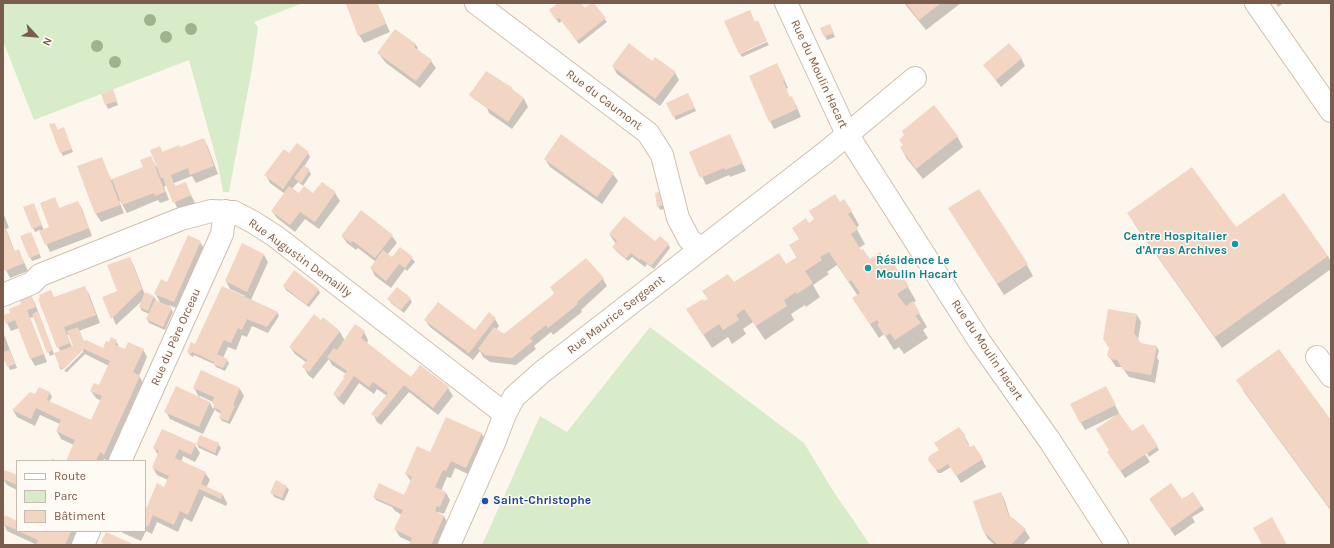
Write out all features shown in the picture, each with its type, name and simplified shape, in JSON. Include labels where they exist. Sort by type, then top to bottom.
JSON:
[{"type":"street","name":"Rue du Caumont","points":[[476,3],[648,133],[662,155],[678,218],[689,240],[700,249]]},
{"type":"street","name":"Rue du Moulin Hacart","points":[[786,3],[847,134],[980,342],[1050,441],[1117,545]]},
{"type":"street","points":[[1256,3],[1331,111]]},
{"type":"street","name":"Rue Maurice Sergeant","points":[[449,545],[494,443],[505,414],[514,397],[542,372],[825,153],[915,78]]},
{"type":"street","name":"Rue Augustin Demailly","points":[[3,295],[32,284],[40,275],[181,219],[211,211],[234,212],[275,236],[505,414]]},
{"type":"street","name":"Rue du Père Orceau","points":[[120,460],[222,234],[225,211]]},
{"type":"street","points":[[1317,357],[1331,376]]},
{"type":"street","points":[[83,545],[89,532]]},
{"type":"green space","points":[[3,3],[303,3],[254,22],[258,27],[253,63],[229,192],[223,192],[218,165],[189,60],[34,120],[3,41]]},
{"type":"green space","points":[[650,327],[804,443],[835,494],[870,545],[482,545],[540,416],[567,432]]},
{"type":"building","points":[[377,3],[386,24],[358,36],[346,4]]},
{"type":"building","points":[[558,3],[581,3],[585,8],[591,3],[594,3],[606,18],[577,41],[559,18],[556,20],[549,10]]},
{"type":"building","points":[[906,3],[941,3],[919,20]]},
{"type":"building","points":[[750,10],[755,22],[758,20],[767,41],[739,54],[724,21]]},
{"type":"building","points":[[830,24],[834,33],[824,37],[820,28]]},
{"type":"building","points":[[395,29],[416,44],[414,47],[432,60],[416,81],[377,53]]},
{"type":"building","points":[[629,43],[652,61],[655,57],[676,72],[655,99],[612,66]]},
{"type":"building","points":[[1009,43],[1022,58],[996,80],[983,65]]},
{"type":"building","points":[[777,63],[785,80],[783,81],[790,97],[792,96],[797,109],[769,122],[749,76]]},
{"type":"building","points":[[486,71],[513,88],[512,89],[524,98],[508,122],[469,95]]},
{"type":"building","points":[[113,89],[117,101],[105,105],[101,94]]},
{"type":"building","points":[[688,93],[695,108],[673,117],[666,103]]},
{"type":"building","points":[[934,105],[958,136],[916,169],[900,147],[903,145],[899,140],[904,135],[902,131]]},
{"type":"building","points":[[55,123],[57,130],[64,127],[72,149],[60,153],[49,124]]},
{"type":"building","points":[[561,134],[614,173],[597,197],[544,159]]},
{"type":"building","points":[[730,134],[743,163],[725,170],[724,168],[700,178],[689,152]]},
{"type":"building","points":[[204,138],[214,166],[190,175],[188,168],[171,175],[175,186],[186,182],[191,195],[173,203],[150,150],[160,146],[162,152],[179,145],[180,147]]},
{"type":"building","points":[[297,143],[309,152],[283,189],[264,175],[284,149],[289,153]]},
{"type":"building","points":[[151,156],[165,192],[155,196],[154,193],[122,205],[112,179],[143,167],[140,160]]},
{"type":"building","points":[[102,157],[120,205],[95,214],[77,166]]},
{"type":"building","points":[[304,165],[310,170],[301,183],[294,178]]},
{"type":"building","name":"Centre Hospitalier d'Arras Archives","points":[[1192,167],[1236,227],[1284,193],[1328,256],[1215,337],[1127,213]]},
{"type":"building","points":[[322,182],[336,192],[315,222],[300,212],[290,225],[271,211],[289,186],[299,193],[304,186],[313,193]]},
{"type":"building","points":[[979,189],[1028,264],[997,284],[948,208]]},
{"type":"building","points":[[662,191],[664,205],[657,207],[655,193]]},
{"type":"building","name":"Résidence Le Moulin Hacart","points":[[835,194],[840,202],[844,199],[852,211],[848,214],[858,229],[851,234],[861,250],[863,249],[870,259],[880,252],[889,265],[893,263],[909,286],[897,294],[906,306],[913,301],[920,313],[915,316],[921,323],[895,340],[890,333],[885,337],[877,324],[879,323],[877,320],[870,324],[852,298],[860,293],[851,280],[849,282],[829,252],[820,257],[822,260],[805,271],[813,283],[797,294],[796,292],[784,300],[787,306],[756,326],[744,309],[736,315],[739,320],[723,330],[719,324],[703,335],[686,309],[703,299],[704,301],[708,299],[702,291],[728,274],[734,282],[779,253],[786,264],[797,257],[789,245],[799,239],[792,228],[806,218],[809,223],[814,219],[809,211]]},
{"type":"building","points":[[55,197],[59,208],[78,201],[89,228],[45,245],[39,231],[49,227],[40,203]]},
{"type":"building","points":[[34,203],[42,225],[32,229],[23,207]]},
{"type":"building","points":[[361,210],[393,235],[375,258],[353,241],[351,243],[341,236]]},
{"type":"building","points":[[624,216],[655,241],[660,236],[669,244],[651,266],[631,253],[626,258],[612,247],[617,241],[609,234]]},
{"type":"building","points":[[3,223],[14,251],[19,249],[24,263],[5,271],[3,266]]},
{"type":"building","points":[[31,232],[40,254],[29,258],[20,236]]},
{"type":"building","points":[[188,235],[201,241],[174,302],[154,294],[161,279],[167,282]]},
{"type":"building","points":[[242,243],[264,254],[247,292],[225,281]]},
{"type":"building","points":[[400,247],[413,257],[405,268],[399,264],[386,281],[370,268],[383,250],[392,257]]},
{"type":"building","points":[[130,257],[142,289],[111,319],[102,297],[117,291],[107,265]]},
{"type":"building","points":[[586,258],[604,278],[577,302],[578,304],[548,328],[546,325],[530,338],[533,341],[512,358],[485,355],[478,349],[494,327],[504,334],[555,293],[550,287]]},
{"type":"building","points":[[294,270],[319,289],[307,305],[283,286]]},
{"type":"building","points":[[85,286],[96,315],[64,327],[70,343],[57,348],[38,299],[40,298],[39,295],[51,290],[54,297]]},
{"type":"building","points":[[222,286],[278,312],[267,327],[247,319],[242,330],[238,328],[231,343],[224,340],[217,354],[228,359],[223,368],[213,364],[214,362],[192,352],[191,354],[187,352],[191,342],[195,344]]},
{"type":"building","points":[[397,287],[411,298],[401,310],[387,299]]},
{"type":"building","points":[[145,292],[154,296],[148,311],[139,307]]},
{"type":"building","points":[[31,294],[36,307],[27,310],[44,354],[30,359],[15,320],[6,324],[3,315],[10,313],[9,309],[21,304],[19,299]]},
{"type":"building","points":[[155,300],[172,307],[163,327],[146,319]]},
{"type":"building","points":[[438,302],[475,330],[489,312],[496,318],[469,353],[424,320]]},
{"type":"building","points":[[1108,309],[1137,314],[1134,333],[1141,343],[1157,346],[1151,375],[1123,370],[1117,360],[1110,359],[1107,355],[1109,348],[1103,339]]},
{"type":"building","points":[[38,311],[53,350],[47,353],[32,314]]},
{"type":"building","points":[[314,314],[321,320],[323,317],[340,331],[309,372],[302,367],[307,360],[289,347]]},
{"type":"building","points":[[355,324],[365,331],[361,338],[411,377],[420,365],[449,387],[433,408],[404,385],[377,418],[371,414],[388,393],[373,382],[369,387],[354,376],[339,398],[333,394],[347,371],[327,357],[334,348],[337,350]]},
{"type":"building","points":[[78,327],[84,341],[86,340],[103,348],[106,341],[109,342],[111,337],[117,340],[115,345],[125,349],[128,342],[144,349],[133,372],[140,376],[104,455],[100,452],[96,460],[66,460],[75,440],[56,431],[61,420],[36,408],[31,419],[12,410],[30,392],[35,394],[39,387],[50,392],[47,400],[91,420],[102,396],[90,391],[94,383],[99,385],[110,361],[84,349],[64,369],[58,366],[59,365],[54,353],[73,346],[67,331]]},
{"type":"building","points":[[1279,349],[1331,420],[1331,510],[1236,380]]},
{"type":"building","points":[[10,350],[15,364],[7,367],[3,357],[3,352]]},
{"type":"building","points":[[201,370],[240,388],[233,405],[235,406],[228,421],[219,418],[221,411],[213,407],[214,404],[212,403],[214,397],[193,388]]},
{"type":"building","points":[[176,386],[210,402],[199,427],[164,412]]},
{"type":"building","points":[[1106,386],[1116,405],[1080,423],[1070,404]]},
{"type":"building","points":[[1119,413],[1132,431],[1143,424],[1158,446],[1120,471],[1107,452],[1109,450],[1096,429]]},
{"type":"building","points":[[446,417],[482,433],[466,468],[451,461],[446,471],[443,470],[435,487],[446,492],[440,507],[437,506],[435,511],[444,516],[431,545],[409,545],[412,538],[394,529],[403,510],[373,497],[379,483],[404,495],[412,477],[405,474],[417,446],[430,452]]},
{"type":"building","points":[[959,427],[966,436],[964,437],[970,447],[974,445],[983,459],[956,476],[948,464],[939,470],[935,469],[928,460],[929,456],[939,450],[934,443]]},
{"type":"building","points":[[162,429],[196,444],[191,455],[179,449],[175,458],[206,472],[201,484],[223,494],[221,499],[199,489],[188,515],[180,511],[174,525],[153,515],[148,527],[146,526],[146,509],[157,483],[164,487],[169,476],[152,468],[159,451],[153,448]]},
{"type":"building","points":[[200,435],[219,443],[215,453],[196,444]]},
{"type":"building","points":[[5,470],[16,475],[16,485],[3,479]]},
{"type":"building","points":[[276,480],[287,486],[282,498],[270,493]]},
{"type":"building","points":[[1171,483],[1182,499],[1193,492],[1202,506],[1170,529],[1149,499]]},
{"type":"building","points":[[1001,492],[1008,514],[1026,529],[1011,545],[998,545],[983,531],[973,501]]},
{"type":"building","points":[[5,515],[16,520],[16,530],[3,524]]},
{"type":"building","points":[[1272,517],[1287,545],[1259,545],[1262,544],[1253,528]]},
{"type":"building","points":[[20,532],[71,532],[65,545],[36,545],[38,540]]},
{"type":"building","points":[[106,532],[131,543],[131,545],[102,545],[103,543],[101,542]]},
{"type":"place","name":"Centre Hospitalier d'Arras Archives","points":[[1235,244]]},
{"type":"place","name":"Résidence Le Moulin Hacart","points":[[868,268]]},
{"type":"place","name":"Saint-Christophe","points":[[485,501]]}]
